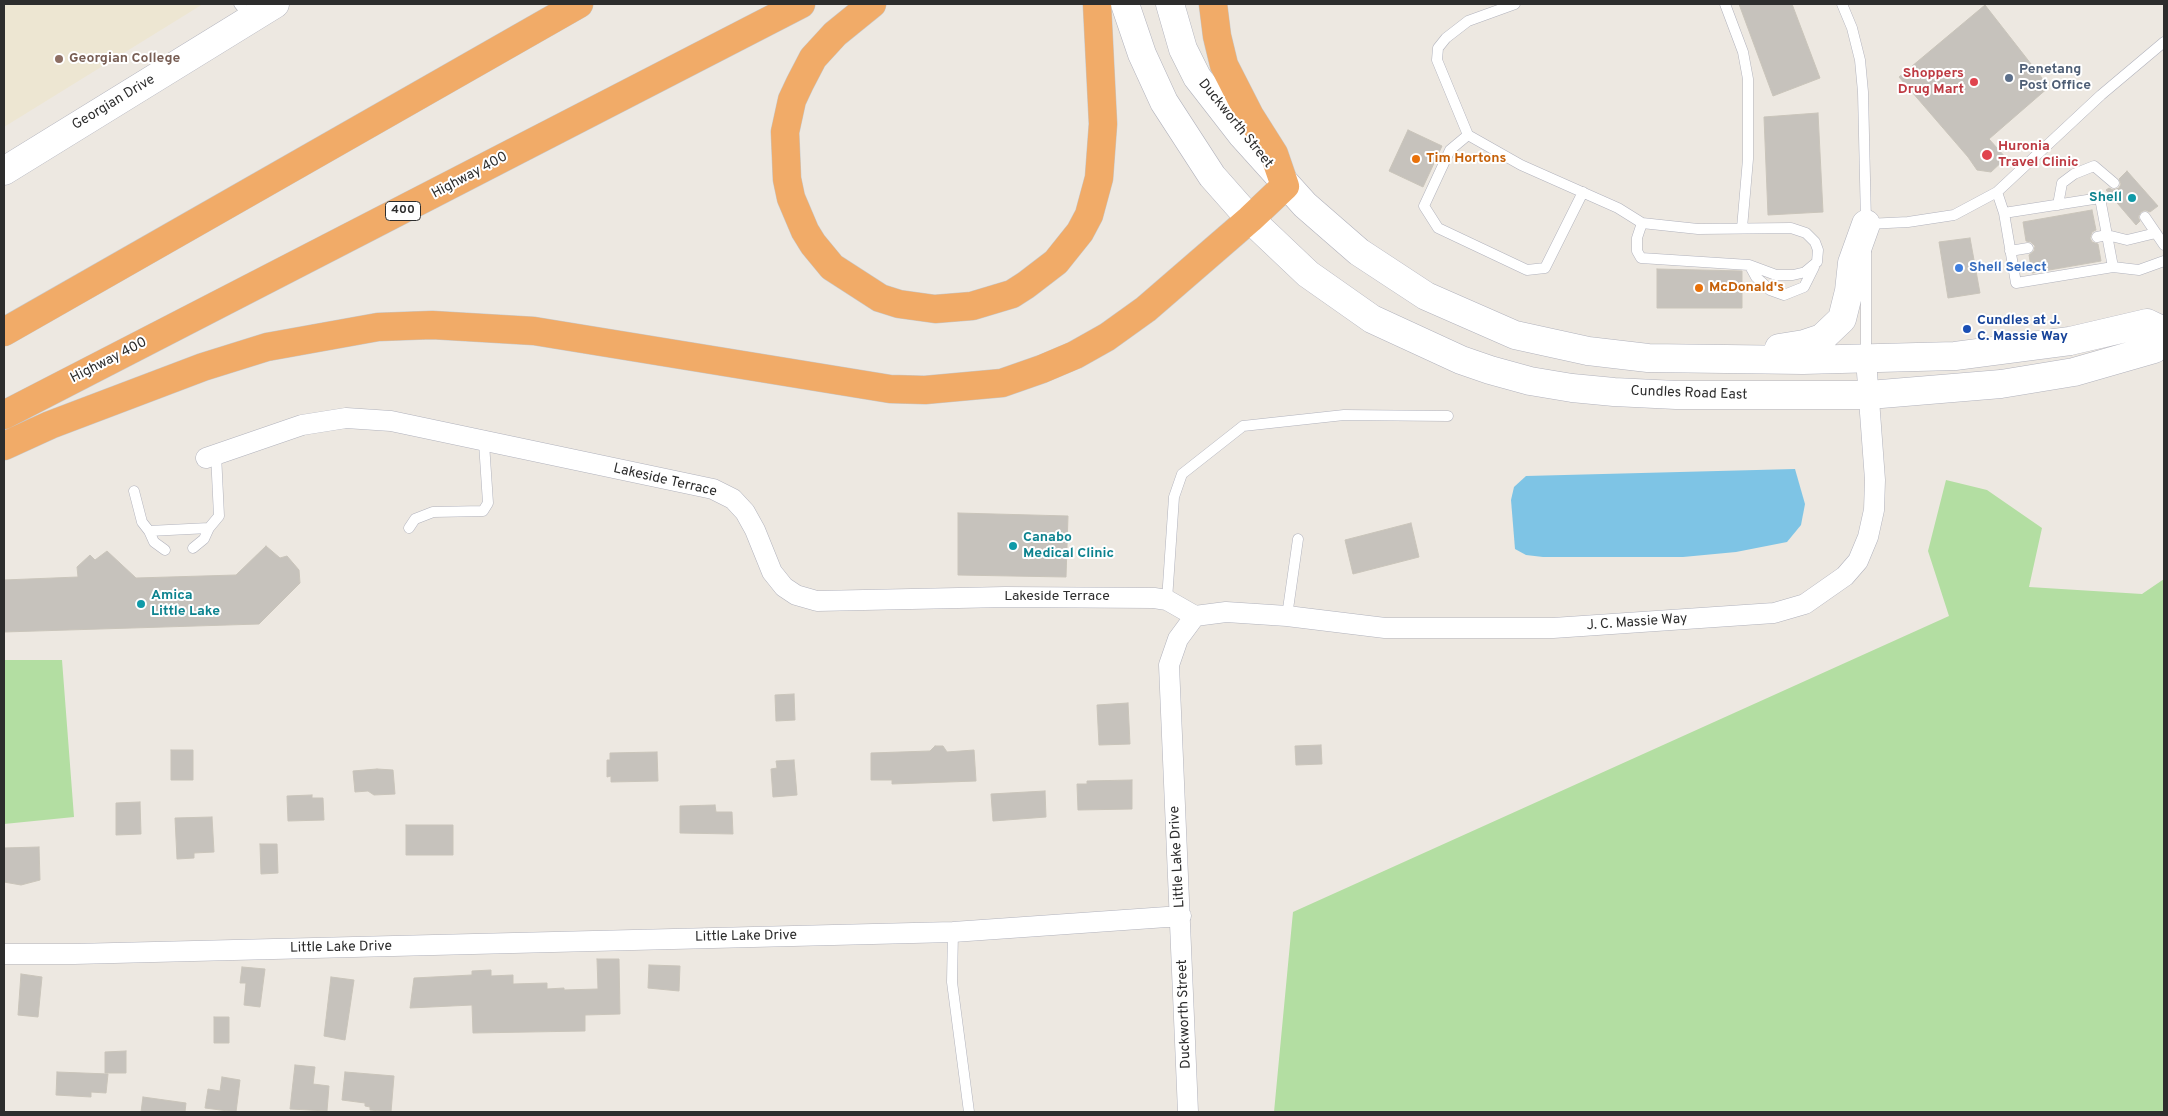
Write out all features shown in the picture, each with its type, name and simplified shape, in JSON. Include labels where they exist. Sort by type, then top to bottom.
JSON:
[{"type":"highway","points":[[538,27],[573,4]]},
{"type":"highway","points":[[4,332],[580,4]]},
{"type":"highway","name":"Highway 400","points":[[4,415],[801,4]]},
{"type":"highway","points":[[872,4],[835,34],[813,58],[800,83],[792,100],[785,132],[786,179],[791,198],[805,231],[812,244],[832,267],[880,298],[899,304],[935,309],[972,306],[1012,294],[1026,286],[1056,262],[1080,232],[1089,215],[1099,178],[1103,133],[1101,65],[1096,4]]},
{"type":"highway","points":[[4,446],[50,425],[203,367],[267,347],[378,327],[432,325],[534,331],[890,389],[925,390],[1002,383],[1075,355],[1106,337],[1153,303],[1250,220],[1285,186],[1274,154],[1246,109],[1224,65],[1217,36],[1214,4]]},
{"type":"main road","name":"Georgian Drive","points":[[4,171],[245,11],[275,4]]},
{"type":"main road","points":[[1125,4],[1142,54],[1168,109],[1212,176],[1250,220]]},
{"type":"main road","name":"Duckworth Street","points":[[1170,4],[1183,50],[1197,77],[1218,106],[1285,186]]},
{"type":"main road","points":[[1285,186],[1327,226],[1359,252],[1426,296],[1515,335],[1544,343],[1588,351],[1648,358],[1721,359],[1866,359],[1955,356],[2070,341],[2147,323],[2164,331]]},
{"type":"main road","name":"Cundles Road East","points":[[1250,220],[1308,274],[1372,319],[1461,360],[1498,372],[1572,388],[1614,392],[1829,397],[2001,384],[2074,372],[2154,349],[2164,335]]},
{"type":"main road","points":[[1721,359],[1748,352],[1804,344],[1822,338],[1834,328],[1842,319],[1846,308],[1852,263],[1866,224]]},
{"type":"street","name":"J. C. Massie Way","points":[[1195,616],[1226,612],[1287,616],[1385,628],[1553,628],[1774,612],[1805,604],[1845,576],[1858,561],[1868,537],[1874,510],[1875,480],[1866,359]]},
{"type":"street","name":"Lakeside Terrace","points":[[211,456],[302,425],[346,418],[391,421],[484,443],[713,489],[733,499],[746,512],[756,530],[772,572],[784,587],[796,596],[817,600],[1005,597],[1154,598],[1168,600],[1195,616]]},
{"type":"street","name":"Little Lake Drive","points":[[4,954],[93,954],[953,932],[1181,916],[1169,665],[1178,639],[1195,616]]},
{"type":"street","name":"Duckworth Street","points":[[1181,916],[1188,1112]]},
{"type":"lane","points":[[1515,4],[1468,21],[1446,38],[1438,48],[1437,60],[1468,136],[1521,165],[1618,208],[1642,222],[1698,228],[1791,228],[1806,233],[1815,242],[1818,250],[1804,287],[1784,294],[1770,290],[1756,277],[1750,265]]},
{"type":"lane","points":[[1725,4],[1743,52],[1748,80],[1748,159],[1742,228]]},
{"type":"lane","points":[[1842,4],[1852,28],[1860,68],[1866,224],[1866,359]]},
{"type":"lane","points":[[1866,224],[1908,222],[1954,215],[1997,192],[2101,94],[2164,42]]},
{"type":"lane","points":[[1468,136],[1450,150],[1424,206],[1438,228],[1527,270],[1545,268],[1583,192]]},
{"type":"lane","points":[[2058,204],[2062,183],[2074,174],[2094,166],[2114,183]]},
{"type":"lane","points":[[1997,192],[2004,213],[2016,283],[2112,267],[2139,270],[2164,261]]},
{"type":"lane","points":[[2004,213],[2100,198],[2102,236],[2112,267]]},
{"type":"lane","points":[[2145,217],[2164,246]]},
{"type":"lane","points":[[1642,222],[1637,238],[1637,251],[1641,258],[1750,265],[1776,274],[1793,275],[1811,268]]},
{"type":"lane","points":[[2102,236],[2127,240],[2156,233]]},
{"type":"lane","points":[[2010,251],[2028,248]]},
{"type":"lane","points":[[1168,600],[1174,497],[1182,474],[1243,426],[1344,415],[1448,416]]},
{"type":"lane","points":[[409,528],[415,519],[433,512],[483,510],[488,503],[484,443]]},
{"type":"lane","points":[[192,548],[204,539],[209,528],[219,516],[211,456]]},
{"type":"lane","points":[[134,491],[142,522],[154,542],[165,550]]},
{"type":"lane","points":[[149,531],[209,528]]},
{"type":"lane","points":[[1287,616],[1298,538]]},
{"type":"lane","points":[[953,932],[952,982],[969,1112]]},
{"type":"shaded area","name":"Georgian College","points":[[4,4],[203,4],[4,127]]},
{"type":"green space","points":[[1946,480],[1987,490],[2042,528],[2029,587],[2142,594],[2164,579],[2164,1112],[1274,1112],[1293,912],[1949,616],[1928,551]]},
{"type":"green space","points":[[4,660],[62,660],[74,817],[4,824]]},
{"type":"water","points":[[1795,469],[1805,504],[1801,525],[1787,542],[1736,552],[1683,557],[1543,557],[1526,555],[1515,549],[1511,500],[1514,487],[1526,476]]},
{"type":"building","points":[[1739,4],[1792,4],[1820,78],[1773,96]]},
{"type":"building","name":"Shoppers Drug Mart","points":[[1985,5],[2049,87],[1989,139],[2006,158],[1991,172],[1977,170],[1899,77]]},
{"type":"building","points":[[1818,113],[1823,212],[1768,215],[1764,117]]},
{"type":"building","name":"Tim Hortons","points":[[1408,130],[1442,146],[1423,187],[1389,171]]},
{"type":"building","name":"Shell","points":[[2127,171],[2158,206],[2150,212],[2145,210],[2141,212],[2138,217],[2140,221],[2136,225],[2106,190],[2109,188],[2113,190],[2119,188],[2121,184],[2119,179]]},
{"type":"building","name":"Shell","points":[[2092,210],[2096,230],[2092,232],[2090,238],[2092,242],[2098,244],[2101,261],[2032,273],[2029,255],[2034,251],[2035,246],[2031,242],[2026,241],[2023,222]]},
{"type":"building","name":"Shell Select","points":[[1970,238],[1980,293],[1948,298],[1939,242]]},
{"type":"building","name":"McDonald's","points":[[1657,269],[1742,271],[1742,308],[1657,308]]},
{"type":"building","name":"Canabo Medical Clinic","points":[[958,513],[1068,516],[1066,577],[958,575]]},
{"type":"building","points":[[1411,523],[1419,557],[1353,574],[1345,540]]},
{"type":"building","name":"Amica Little Lake","points":[[266,546],[280,558],[287,556],[299,570],[300,583],[259,624],[4,632],[4,580],[78,577],[77,567],[90,555],[95,560],[107,551],[136,578],[236,575]]},
{"type":"building","points":[[794,694],[795,720],[776,721],[775,695]]},
{"type":"building","points":[[1128,703],[1130,744],[1099,745],[1097,705]]},
{"type":"building","points":[[1321,745],[1322,764],[1296,765],[1295,746]]},
{"type":"building","points":[[935,746],[943,746],[947,752],[974,750],[976,781],[892,784],[892,780],[871,780],[871,753],[930,751]]},
{"type":"building","points":[[171,750],[193,750],[193,780],[171,780]]},
{"type":"building","points":[[657,752],[658,781],[611,782],[611,776],[607,777],[607,760],[610,760],[610,753]]},
{"type":"building","points":[[794,760],[797,795],[773,797],[771,769],[777,768],[776,761]]},
{"type":"building","points":[[393,770],[395,794],[374,795],[368,791],[355,792],[353,771]]},
{"type":"building","points":[[1132,780],[1132,809],[1078,810],[1077,784],[1087,784],[1087,781]]},
{"type":"building","points":[[1045,791],[1046,817],[993,821],[991,794]]},
{"type":"building","points":[[312,795],[312,798],[323,798],[324,820],[288,821],[287,796]]},
{"type":"building","points":[[140,802],[141,834],[116,835],[116,803]]},
{"type":"building","points":[[715,805],[716,812],[732,812],[733,834],[680,833],[680,806]]},
{"type":"building","points":[[212,817],[214,852],[194,853],[194,858],[177,859],[175,818]]},
{"type":"building","points":[[406,825],[453,825],[453,855],[406,855]]},
{"type":"building","points":[[260,844],[277,844],[278,873],[261,874]]},
{"type":"building","points":[[39,847],[40,880],[21,885],[4,882],[4,848]]},
{"type":"building","points":[[597,959],[619,959],[620,1014],[585,1015],[585,1031],[473,1033],[472,1005],[410,1008],[414,978],[472,975],[472,971],[491,970],[491,976],[513,975],[513,984],[547,983],[547,989],[598,989]]},
{"type":"building","points":[[649,965],[680,966],[679,991],[648,988]]},
{"type":"building","points":[[242,967],[265,969],[260,1007],[244,1005],[246,983],[240,983]]},
{"type":"building","points":[[21,974],[42,977],[38,1017],[18,1015]]},
{"type":"building","points":[[331,977],[354,980],[345,1040],[324,1036]]},
{"type":"building","points":[[214,1017],[229,1017],[229,1043],[214,1043]]},
{"type":"building","points":[[126,1051],[126,1073],[105,1073],[105,1052]]},
{"type":"building","points":[[295,1065],[315,1067],[313,1084],[329,1086],[327,1111],[290,1109]]},
{"type":"building","points":[[57,1072],[108,1074],[106,1093],[91,1092],[91,1097],[56,1095]]},
{"type":"building","points":[[345,1072],[394,1076],[391,1112],[370,1110],[370,1107],[365,1106],[365,1103],[342,1100]]},
{"type":"building","points":[[222,1077],[240,1080],[236,1112],[205,1108],[208,1089],[220,1091]]},
{"type":"building","points":[[143,1097],[186,1103],[185,1112],[141,1112]]},
{"type":"place","name":"Georgian College","points":[[59,59]]},
{"type":"place","name":"Penetang Post Office","points":[[2009,78]]},
{"type":"place","name":"Shoppers Drug Mart","points":[[1974,82]]},
{"type":"place","name":"Huronia Travel Clinic","points":[[1987,155]]},
{"type":"place","name":"Tim Hortons","points":[[1416,159]]},
{"type":"place","name":"Shell","points":[[2132,198]]},
{"type":"place","name":"Shell Select","points":[[1959,268]]},
{"type":"place","name":"McDonald's","points":[[1699,288]]},
{"type":"place","name":"Cundles at J. C. Massie Way","points":[[1967,329]]},
{"type":"place","name":"Canabo Medical Clinic","points":[[1013,546]]},
{"type":"place","name":"Amica Little Lake","points":[[141,604]]}]
